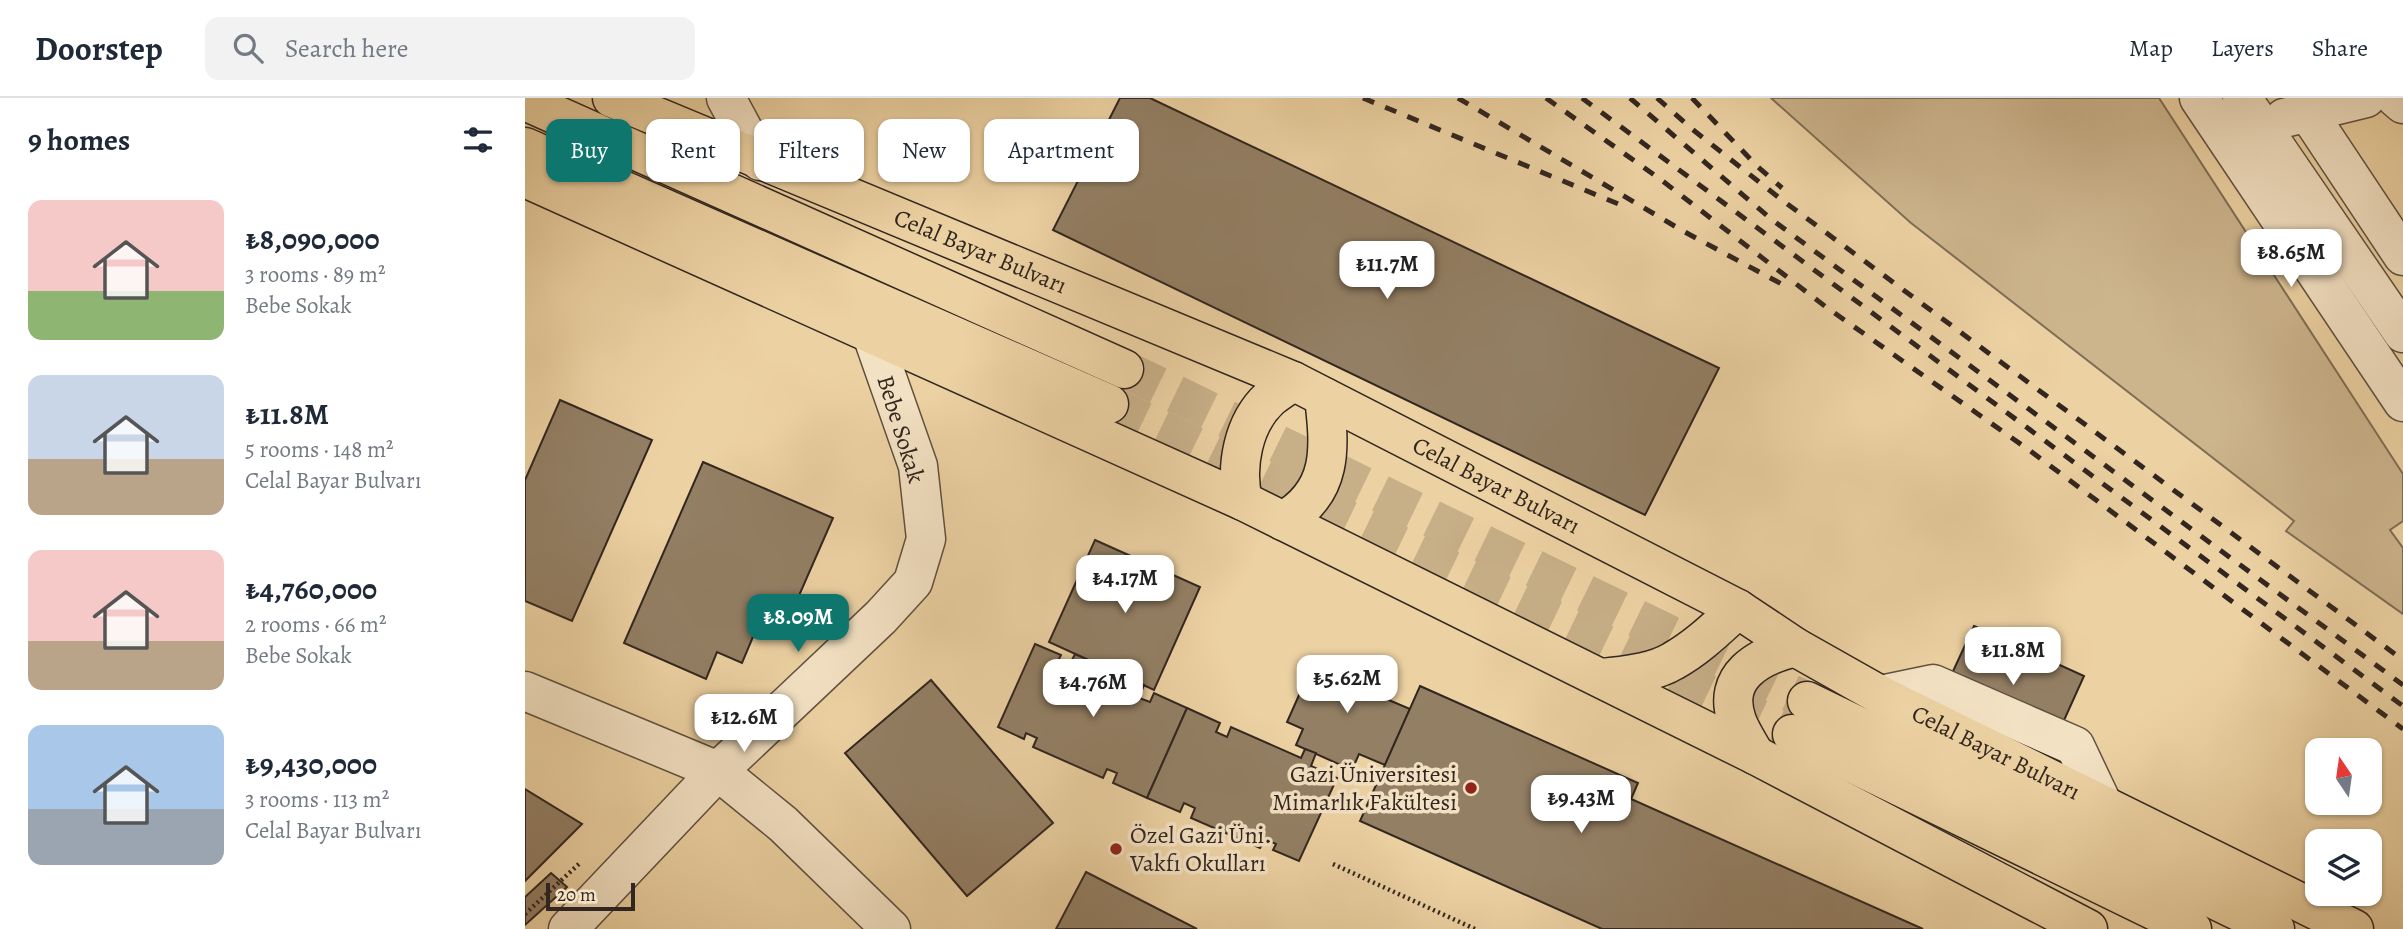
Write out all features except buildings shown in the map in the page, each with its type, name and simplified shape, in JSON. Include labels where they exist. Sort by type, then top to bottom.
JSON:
[{"type":"main road","name":"Celal Bayar Bulvarı","points":[[612,98],[754,158]]},
{"type":"main road","name":"Celal Bayar Bulvarı","points":[[525,101],[1125,369]]},
{"type":"main road","points":[[525,147],[1109,404]]},
{"type":"main road","points":[[525,178],[1243,501],[1603,678],[2088,929]]},
{"type":"main road","name":"Celal Bayar Bulvarı","points":[[811,182],[1309,389],[1738,609],[1795,647],[1880,695],[2354,929]]},
{"type":"main road","points":[[1243,501],[1238,481],[1241,454],[1253,420],[1270,398],[1309,389],[1329,441],[1327,464],[1316,490],[1300,511],[1283,521]]},
{"type":"main road","points":[[1603,678],[1641,673],[1672,663],[1702,642],[1738,609]]},
{"type":"main road","points":[[1755,755],[1737,721],[1733,701],[1738,681],[1753,663],[1770,653],[1795,647]]},
{"type":"main road","name":"Celal Bayar Bulvarı","points":[[2192,929],[1800,717],[2275,929]]},
{"type":"street","points":[[726,98],[754,150]]},
{"type":"street","points":[[2199,98],[2244,123],[2403,332]]},
{"type":"street","points":[[2244,123],[2308,113],[2366,98]]},
{"type":"street","points":[[2396,98],[2403,104]]},
{"type":"street","points":[[2308,113],[2403,256]]},
{"type":"street","points":[[2244,123],[2403,402]]},
{"type":"street","name":"Bebe Sokak","points":[[568,929],[717,771],[881,617],[913,582],[926,539],[918,466],[870,332]]},
{"type":"street","points":[[525,691],[717,771],[783,824],[891,929]]},
{"type":"path","points":[[1333,864],[1475,929]]},
{"type":"path","points":[[525,914],[560,881]]},
{"type":"shaded area","points":[[1771,98],[2159,98],[2403,474],[2403,521],[2390,530],[2403,548],[2403,614],[2286,531],[2294,521],[1911,223]]},
{"type":"tunnel","points":[[1124,369],[1807,701]]},
{"type":"tunnel","points":[[1109,404],[1792,734]]},
{"type":"railway","points":[[1363,98],[1628,208]]},
{"type":"railway","points":[[1458,98],[1683,231],[1789,288]]},
{"type":"railway","points":[[1546,98],[1660,179],[1826,307],[2029,450],[2403,729]]},
{"type":"railway","points":[[1582,98],[2403,706]]},
{"type":"railway","points":[[1630,98],[1771,219],[2403,685]]},
{"type":"railway","points":[[1657,98],[1782,200],[2403,660]]},
{"type":"railway","points":[[1692,98],[1757,166],[1782,188]]},
{"type":"place","name":"Gazi Üniversitesi Mimarlık Fakültesi","points":[[1471,788]]},
{"type":"place","name":"Özel Gazi Üni. Vakfı Okulları","points":[[1116,849]]}]
